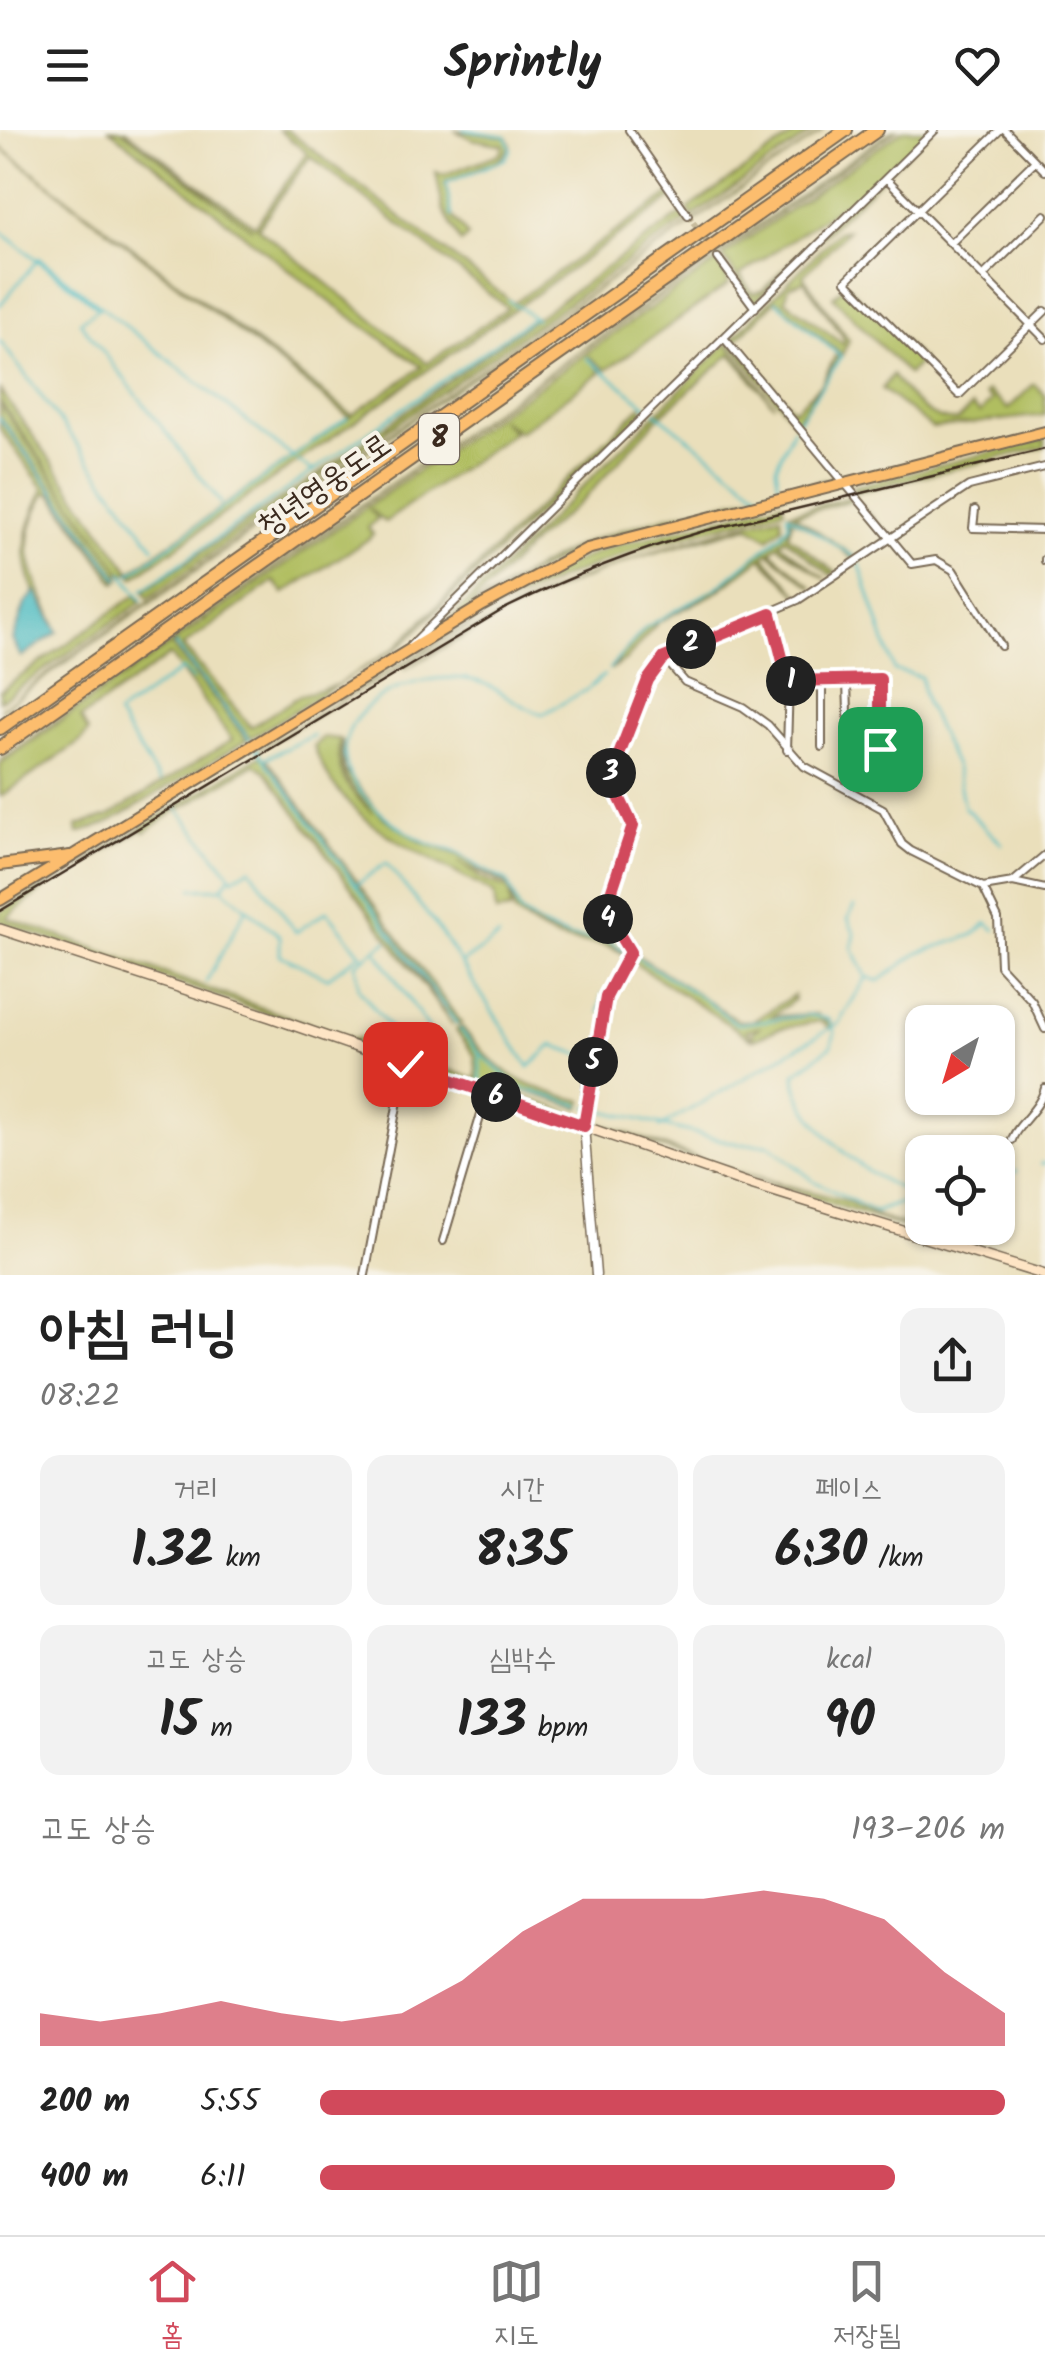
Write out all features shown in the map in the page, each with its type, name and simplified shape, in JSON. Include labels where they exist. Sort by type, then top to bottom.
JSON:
[{"type":"highway","name":"청년영웅도로","points":[[4,723],[846,130]]},
{"type":"highway","name":"청년영웅도로","points":[[0,748],[877,130]]},
{"type":"main road","points":[[0,900],[587,549],[1045,432]]},
{"type":"main road","points":[[0,864],[80,854]]},
{"type":"main road","points":[[0,929],[926,1241],[1045,1274]]},
{"type":"street","points":[[629,130],[688,215]]},
{"type":"street","points":[[396,660],[935,130]]},
{"type":"street","points":[[1045,171],[1002,130],[846,281],[958,396],[1045,310]]},
{"type":"street","points":[[951,243],[1035,161]]},
{"type":"street","points":[[887,179],[1045,338]]},
{"type":"street","points":[[983,276],[1045,215]]},
{"type":"street","points":[[718,258],[754,308]]},
{"type":"street","points":[[724,338],[893,536],[912,564],[936,560],[953,570],[1001,646]]},
{"type":"street","points":[[596,1275],[584,1126],[606,997],[628,954],[605,911],[633,826],[610,778],[648,680],[664,658],[771,614],[969,486],[1045,467]]},
{"type":"street","points":[[975,510],[973,528],[1045,530]]},
{"type":"street","points":[[771,614],[788,681],[787,750]]},
{"type":"street","points":[[664,658],[686,682],[755,715],[804,766],[882,809],[902,844],[911,851],[983,887],[1012,882],[1045,889]]},
{"type":"street","points":[[788,681],[880,679],[880,749]]},
{"type":"street","points":[[847,680],[849,744]]},
{"type":"street","points":[[822,681],[822,747]]},
{"type":"street","points":[[1012,882],[1045,855]]},
{"type":"street","points":[[983,887],[998,918],[1000,966],[1032,1001],[1045,1029]]},
{"type":"street","points":[[366,1275],[405,1064]]},
{"type":"street","points":[[1013,1135],[1037,1110],[1045,1088]]},
{"type":"street","points":[[443,1241],[487,1094]]},
{"type":"green space","points":[[110,130],[121,130],[252,229],[125,130],[255,226],[307,153],[279,130],[287,130],[513,303],[671,193],[673,197],[134,577],[134,569],[349,417],[0,147],[352,415],[422,367],[334,305]],"holes":[[[310,156],[508,308],[427,363],[258,228]]]},
{"type":"green space","points":[[454,130],[507,137],[511,145],[501,159],[445,182],[452,216],[468,236],[461,243],[443,209],[436,172],[443,175],[499,154],[504,145],[472,139]]},
{"type":"green space","points":[[801,130],[815,130],[693,216],[688,209]]},
{"type":"green space","points":[[824,130],[86,648],[0,710],[66,660]]},
{"type":"green space","points":[[893,130],[896,130],[0,760]]},
{"type":"green space","points":[[903,130],[931,130],[754,303],[723,256]],"holes":[[[843,204],[845,208],[763,290],[753,294],[740,275]]]},
{"type":"green space","points":[[684,212],[689,218],[148,598],[144,591],[317,475]]},
{"type":"green space","points":[[848,230],[803,276],[849,340],[842,355],[776,300],[735,342],[794,410],[822,383],[835,356],[839,358],[795,423],[730,341],[838,232]],"holes":[[[804,281],[844,338],[843,344],[785,300],[789,287]]]},
{"type":"green space","points":[[719,260],[729,284],[606,370],[588,356],[601,372],[519,432],[500,419],[514,432],[385,522],[369,509],[378,518],[368,528],[373,534],[367,540],[284,593],[274,581],[183,646],[251,727],[301,695],[337,685],[250,738],[175,643],[172,646],[247,740],[106,824],[78,833],[77,826],[109,816],[232,740],[170,655],[81,718],[88,732],[81,741],[0,797],[0,764]]},
{"type":"green space","points":[[846,284],[922,360],[908,374],[833,297]]},
{"type":"green space","points":[[727,343],[774,405],[731,354],[661,415],[584,499],[535,540],[468,608],[567,551],[613,533],[676,514],[834,478],[834,474],[837,479],[607,538],[568,554],[445,624]]},
{"type":"green space","points":[[892,375],[920,406],[947,420],[957,421],[972,406],[980,413],[992,400],[985,394],[988,391],[1008,409],[1034,384],[1045,395],[1045,415],[932,428],[882,389]]},
{"type":"green space","points":[[0,390],[130,571],[125,575],[120,571],[120,579],[0,416],[0,405],[119,569],[0,401]]},
{"type":"green space","points":[[641,406],[644,411],[399,647],[342,682],[395,648]]},
{"type":"green space","points":[[0,420],[118,581],[115,583],[52,494],[46,493],[31,530],[30,560],[55,625],[34,590],[26,558],[29,526],[44,489],[0,429]]},
{"type":"green space","points":[[1045,439],[1045,447],[856,492],[852,487]]},
{"type":"green space","points":[[852,497],[889,535],[886,538],[854,500],[794,515],[828,538],[793,519],[788,535],[836,573],[831,575],[785,538],[780,543],[826,579],[777,545],[771,551],[813,588],[768,552],[764,556],[800,596],[761,558],[717,592],[658,622],[626,660],[610,670],[647,627],[719,587],[782,535],[790,524],[789,513]]},
{"type":"green space","points":[[782,502],[784,509],[649,545],[562,578],[501,607],[259,749],[564,567],[608,548]]},
{"type":"green space","points":[[781,515],[782,527],[769,538],[748,526],[636,558]]},
{"type":"green space","points":[[136,595],[141,602],[0,701],[0,691]]},
{"type":"green space","points":[[505,614],[403,670],[451,642]]},
{"type":"green space","points":[[323,737],[340,739],[339,762],[345,780],[373,813],[343,771],[342,739],[344,769],[383,817],[422,842],[459,855],[483,873],[507,882],[520,912],[541,927],[564,936],[611,943],[626,955],[611,947],[565,940],[539,929],[515,913],[509,887],[459,862],[483,880],[509,889],[511,910],[496,912],[494,894],[366,819],[327,775],[314,746]]},
{"type":"green space","points":[[261,755],[461,1023],[458,1025],[384,924],[453,1026],[265,771],[254,764],[180,809],[177,806]]},
{"type":"green space","points":[[175,807],[177,810],[145,832],[142,829],[46,887],[6,918],[353,1039],[370,1037],[382,1047],[477,1080],[475,1056],[456,1030],[462,1027],[488,1057],[514,1077],[545,1091],[583,1101],[580,1108],[519,1089],[518,1095],[581,1116],[580,1121],[0,922],[0,912]]},
{"type":"green space","points":[[632,952],[739,1021],[753,1021],[794,995],[794,1000],[772,1016],[818,1014],[774,1020],[817,1015],[833,1025],[829,1028],[821,1021],[778,1029],[755,1039],[752,1033],[758,1028],[746,1030],[753,1040],[628,959],[634,961],[629,957],[634,956]]},
{"type":"green space","points":[[587,1119],[729,1170],[587,1123]]},
{"type":"green space","points":[[745,1175],[847,1201],[905,1228]]},
{"type":"water","points":[[36,591],[58,632],[21,657],[13,640],[25,604]]},
{"type":"waterway","points":[[452,216],[446,183],[505,159],[511,149],[506,136],[464,130]]},
{"type":"waterway","points":[[0,231],[99,308],[80,322],[221,503]]},
{"type":"waterway","points":[[0,305],[39,258],[294,458]]},
{"type":"waterway","points":[[508,300],[536,319]]},
{"type":"waterway","points":[[776,301],[841,357],[798,421]]},
{"type":"waterway","points":[[143,590],[534,317]]},
{"type":"waterway","points":[[0,341],[154,547]]},
{"type":"waterway","points":[[587,358],[648,407]]},
{"type":"waterway","points":[[655,412],[760,494],[779,487],[776,467],[793,428]]},
{"type":"waterway","points":[[0,418],[119,580]]},
{"type":"waterway","points":[[130,574],[347,418]]},
{"type":"waterway","points":[[298,461],[313,471]]},
{"type":"waterway","points":[[609,669],[646,627],[718,587],[781,535],[789,524],[787,514],[855,557]]},
{"type":"waterway","points":[[859,563],[894,670],[921,677],[925,701],[956,768],[964,807],[1002,844]]},
{"type":"waterway","points":[[122,573],[142,600]]},
{"type":"waterway","points":[[175,645],[250,740]]},
{"type":"waterway","points":[[160,782],[117,715],[182,669],[193,680]]},
{"type":"waterway","points":[[604,675],[588,689],[543,714],[478,681],[455,678],[404,686],[381,696],[353,723],[345,744],[346,764],[354,783],[385,816],[425,842],[457,853],[507,881],[520,912],[543,927],[570,937],[608,940],[737,1024],[810,1015],[829,1019],[835,1033],[831,1046],[795,1074],[798,1092],[808,1112],[842,1150],[884,1181],[905,1190]]},
{"type":"waterway","points":[[266,758],[314,735]]},
{"type":"waterway","points":[[255,747],[457,1024]]},
{"type":"waterway","points":[[177,808],[233,878],[250,868],[296,932],[327,911],[364,958]]},
{"type":"waterway","points":[[356,885],[386,863],[435,924],[529,1067],[553,1045],[590,1058]]},
{"type":"waterway","points":[[229,878],[222,888],[280,936],[280,955],[327,978],[358,956]]},
{"type":"waterway","points":[[192,889],[220,888]]},
{"type":"waterway","points":[[854,906],[848,919],[855,935],[852,947],[866,976]]},
{"type":"waterway","points":[[206,982],[246,909]]},
{"type":"waterway","points":[[660,1127],[838,1024],[867,977],[879,981],[918,953],[973,935],[987,923],[995,930]]},
{"type":"waterway","points":[[463,962],[499,937]]},
{"type":"waterway","points":[[387,941],[356,964],[359,989],[409,1052]]},
{"type":"waterway","points":[[377,952],[443,1050],[445,1070]]},
{"type":"waterway","points":[[600,1012],[603,994]]},
{"type":"waterway","points":[[460,1029],[479,1053],[481,1082]]},
{"type":"waterway","points":[[479,1053],[519,1088],[580,1105]]},
{"type":"waterway","points":[[588,1107],[739,1144],[769,1145],[814,1181],[875,1212],[905,1201]]},
{"type":"waterway","points":[[1041,1164],[1045,1163]]},
{"type":"tunnel","points":[[688,215],[718,258]]},
{"type":"railway","points":[[0,911],[504,609],[553,586],[704,531],[1045,449]]},
{"type":"route","points":[[405,1064],[584,1126],[584,1100],[608,988],[630,952],[608,918],[604,904],[633,832],[610,778],[652,670],[675,650],[771,614],[788,681],[880,679],[880,749]]}]
